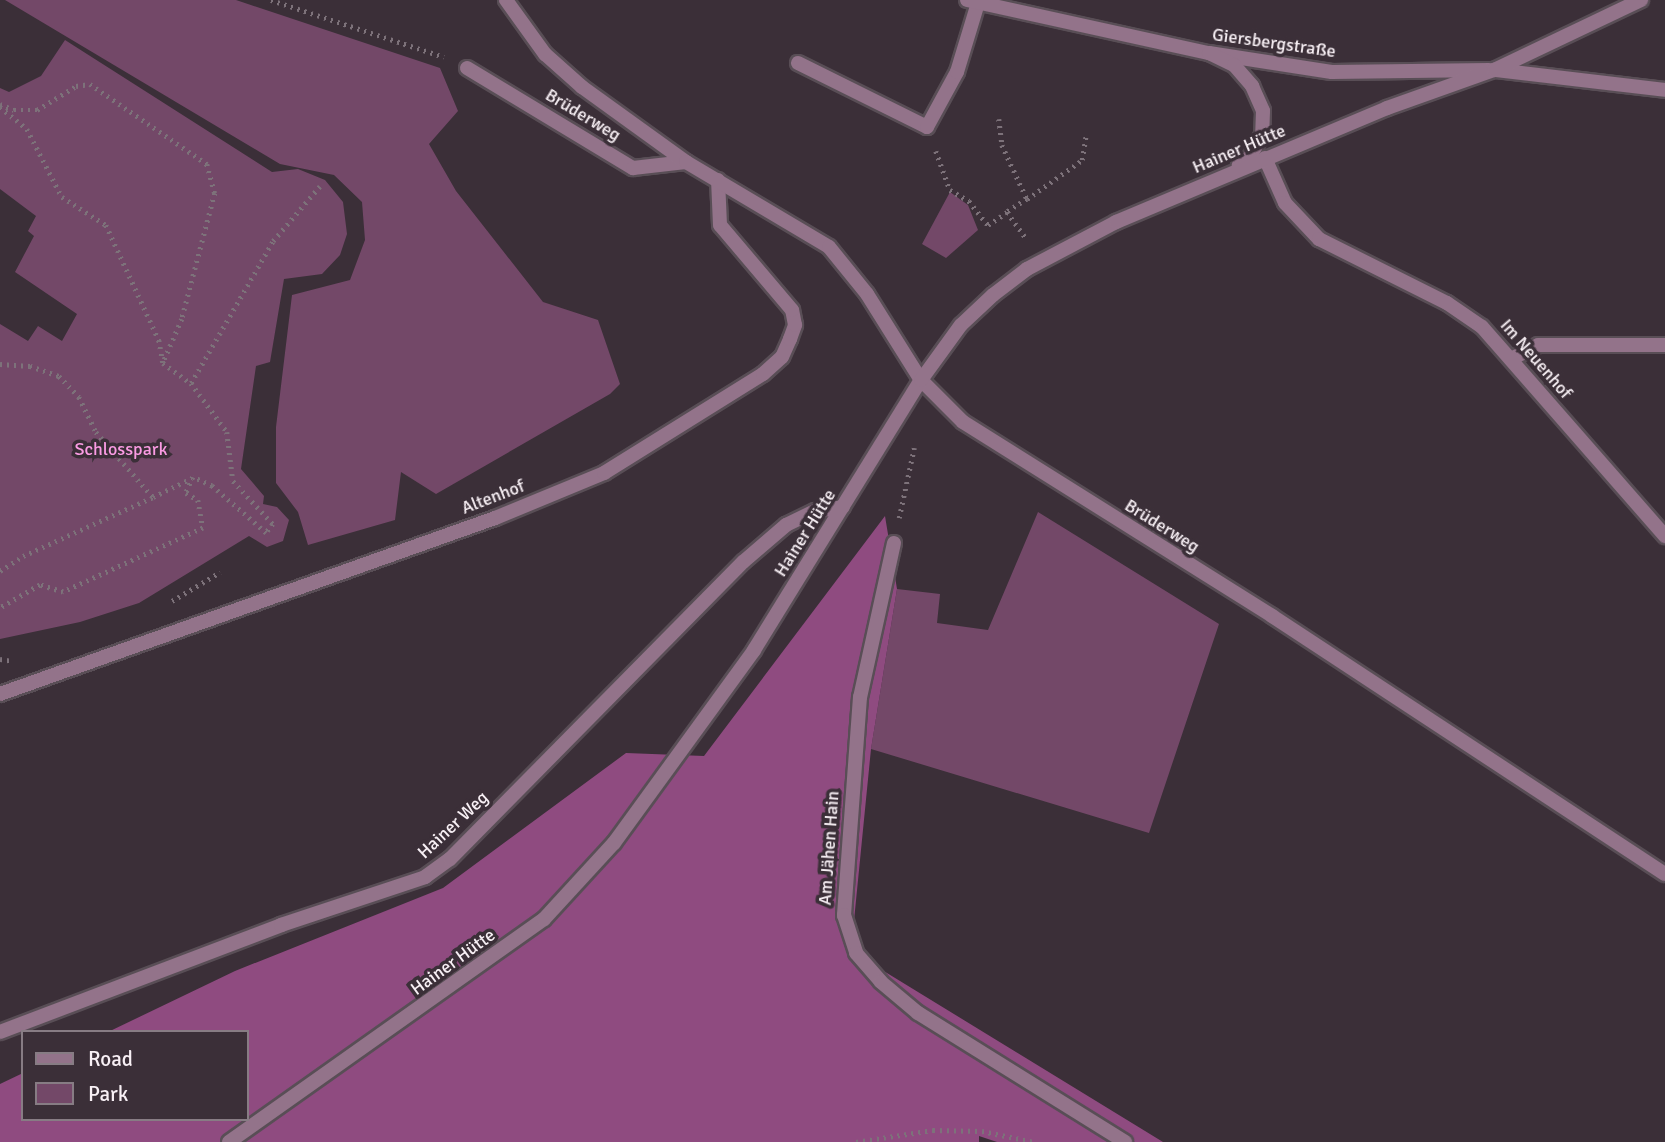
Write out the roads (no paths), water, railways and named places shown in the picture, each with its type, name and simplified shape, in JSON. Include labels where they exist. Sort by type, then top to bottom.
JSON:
[{"type":"street","name":"Brüderweg","points":[[506,0],[545,54],[686,162],[829,247],[867,294],[921,380],[963,422],[1283,624],[1665,873]]},
{"type":"street","name":"Hainer Hütte","points":[[229,1142],[544,919],[614,844],[754,650],[921,380],[961,325],[1042,260],[1226,174],[1494,70],[1641,0]]},
{"type":"street","name":"Giersbergstraße","points":[[972,2],[1209,53],[1332,72],[1494,70],[1665,90]]},
{"type":"street","points":[[797,63],[927,127],[957,72],[972,2]]},
{"type":"street","points":[[1209,53],[1234,65],[1252,86],[1263,111],[1262,135],[1250,157],[1226,174]]},
{"type":"street","name":"Brüderweg","points":[[467,68],[633,168],[686,162]]},
{"type":"street","name":"Im Neuenhof","points":[[1265,158],[1285,203],[1319,239],[1447,303],[1482,327],[1665,536]]},
{"type":"street","name":"Altenhof","points":[[0,694],[495,518],[592,478],[763,374],[782,357],[795,325],[792,310],[720,225],[718,180]]},
{"type":"street","points":[[1511,359],[1538,345],[1665,345]]},
{"type":"street","name":"Hainer Weg","points":[[0,1032],[281,925],[425,877],[450,859],[743,562],[786,525],[815,511],[843,507]]},
{"type":"street","name":"Am Jähen Hain","points":[[894,542],[860,697],[844,915],[856,953],[881,982],[918,1013],[1125,1142]]},
{"type":"park label","name":"Schlosspark","points":[[121,449]]}]
